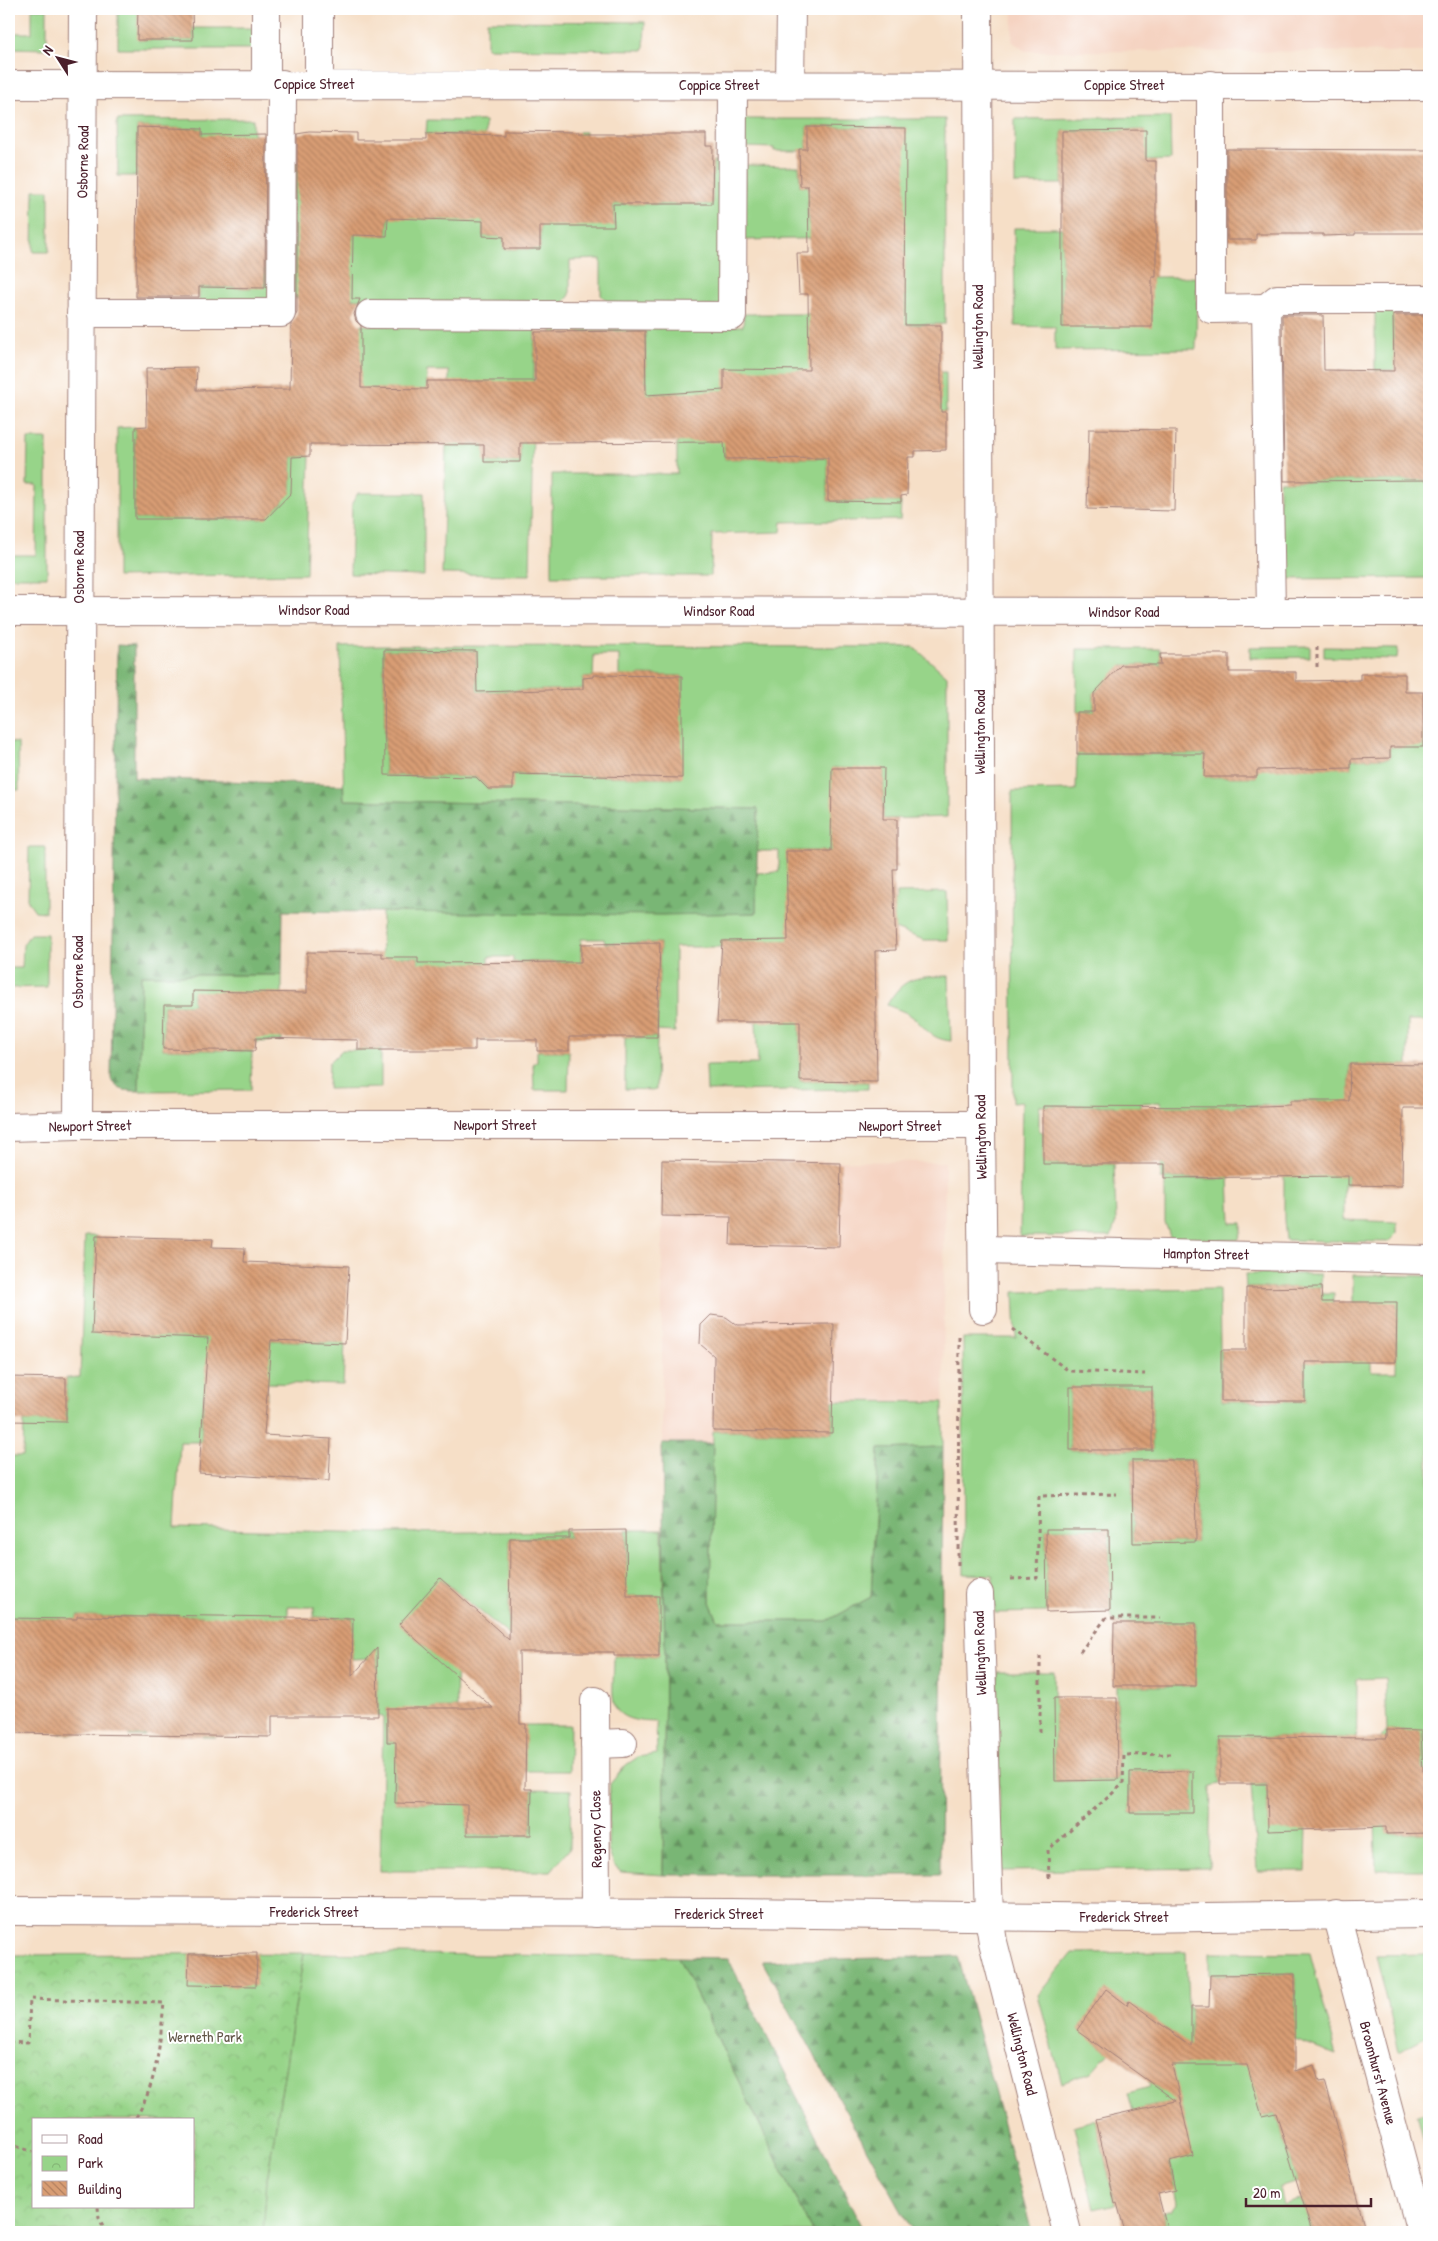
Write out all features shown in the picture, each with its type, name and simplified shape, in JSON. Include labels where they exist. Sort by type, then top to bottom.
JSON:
[{"type":"street","name":"Osborne Road","points":[[78,1125],[83,9]]},
{"type":"street","points":[[81,313],[281,313],[274,84],[266,9]]},
{"type":"street","points":[[319,9],[319,84]]},
{"type":"street","points":[[790,85],[791,9]]},
{"type":"street","name":"Wellington Road","points":[[978,9],[980,1125],[983,1309]]},
{"type":"street","name":"Coppice Street","points":[[9,85],[1429,86]]},
{"type":"street","points":[[370,314],[732,316],[733,86]]},
{"type":"street","points":[[1211,86],[1211,309],[1266,308],[1277,299],[1429,299]]},
{"type":"street","points":[[1266,308],[1271,612]]},
{"type":"street","name":"Windsor Road","points":[[9,611],[1429,612]]},
{"type":"street","name":"Newport Street","points":[[9,1127],[78,1125],[980,1125]]},
{"type":"street","name":"Hampton Street","points":[[983,1250],[1429,1260]]},
{"type":"street","name":"Wellington Road","points":[[979,1594],[989,1917],[993,1942],[1067,2232]]},
{"type":"street","name":"Regency Close","points":[[595,1701],[596,1913]]},
{"type":"street","points":[[595,1744],[623,1743]]},
{"type":"street","name":"Frederick Street","points":[[9,1911],[596,1913],[1134,1918],[1429,1914]]},
{"type":"street","name":"Broomhurst Avenue","points":[[1336,1914],[1421,2232]]},
{"type":"path","points":[[1317,644],[1317,667]]},
{"type":"path","name":"Wellington Road","points":[[979,1594],[958,1580],[958,1326],[983,1309]]},
{"type":"path","points":[[1010,1327],[1069,1371],[1145,1374]]},
{"type":"path","points":[[1007,1579],[1037,1578],[1039,1496],[1117,1494]]},
{"type":"path","points":[[1080,1652],[1106,1618],[1161,1618]]},
{"type":"path","points":[[1040,1652],[1040,1732]]},
{"type":"path","points":[[1049,1878],[1048,1850],[1123,1784],[1124,1755],[1170,1754]]},
{"type":"path","points":[[9,2042],[28,2043],[30,1999],[164,2003],[160,2049],[142,2107],[135,2118]]},
{"type":"path","points":[[9,2144],[32,2151]]},
{"type":"path","points":[[98,2208],[99,2218],[106,2232]]},
{"type":"shaded area","points":[[1013,9],[1429,9],[1429,52],[1025,51],[1012,41]]},
{"type":"shaded area","points":[[662,1160],[945,1162],[940,1875],[663,1875],[665,1656],[662,1443]]},
{"type":"green space","points":[[32,9],[47,9],[47,49],[9,48],[9,33],[32,33]]},
{"type":"green space","points":[[118,9],[138,9],[138,40],[193,40],[193,28],[257,28],[257,49],[118,49]]},
{"type":"green space","points":[[487,21],[645,22],[644,50],[487,48]]},
{"type":"green space","points":[[1170,117],[1171,160],[1146,161],[1145,130],[1062,131],[1062,184],[1015,184],[1015,119]]},
{"type":"green space","points":[[253,119],[253,135],[202,145],[202,129],[137,127],[137,176],[118,176],[117,120]]},
{"type":"green space","points":[[744,119],[945,119],[945,324],[838,325],[910,373],[946,372],[946,412],[926,413],[790,458],[828,458],[828,501],[901,502],[900,520],[782,522],[781,532],[712,534],[711,576],[552,576],[552,474],[677,474],[677,393],[646,395],[645,331],[587,331],[552,336],[552,325],[743,326],[744,314],[809,314],[906,128],[807,127],[807,151],[774,151],[774,148],[745,147]],"holes":[[[724,418],[782,458],[725,459]]]},
{"type":"green space","points":[[427,120],[485,121],[483,236],[504,237],[504,249],[540,249],[540,225],[578,193],[579,132],[585,132],[585,162],[614,226],[613,204],[712,204],[713,162],[724,161],[723,307],[612,306],[601,295],[601,259],[570,260],[570,295],[561,306],[371,306],[371,299],[292,298],[293,162],[308,162],[333,238],[353,239],[354,208],[371,235],[387,235],[389,210],[424,219],[471,220],[474,135],[426,134]]},
{"type":"green space","points":[[744,165],[799,166],[800,186],[842,187],[808,201],[808,223],[842,223],[843,238],[744,240]]},
{"type":"green space","points":[[34,190],[49,190],[49,252],[33,252]]},
{"type":"green space","points":[[1014,228],[1062,228],[1062,326],[1151,277],[1197,277],[1196,349],[1055,350],[1055,327],[1015,326]]},
{"type":"green space","points":[[252,261],[274,262],[273,302],[199,303],[199,287],[252,288]]},
{"type":"green space","points":[[1375,311],[1393,311],[1394,353],[1417,353],[1417,314],[1427,316],[1429,408],[1414,409],[1413,370],[1375,370]]},
{"type":"green space","points":[[327,325],[535,326],[530,575],[442,574],[447,416],[459,416],[459,445],[484,445],[485,462],[520,462],[520,415],[449,391],[449,371],[427,371],[426,416],[361,388]]},
{"type":"green space","points":[[135,427],[135,519],[263,519],[262,510],[275,509],[282,503],[283,492],[291,490],[292,457],[310,456],[306,574],[117,577],[117,428]]},
{"type":"green space","points":[[28,439],[47,439],[47,577],[9,577],[9,555],[36,555],[37,485],[27,485]]},
{"type":"green space","points":[[1429,480],[1429,578],[1279,579],[1279,481]]},
{"type":"green space","points":[[358,493],[424,493],[424,576],[350,574],[352,503]]},
{"type":"green space","points":[[117,645],[134,646],[134,778],[343,785],[344,800],[758,809],[756,913],[661,915],[283,911],[282,975],[141,975],[139,1091],[122,1090],[111,1079]]},
{"type":"green space","points":[[1310,646],[1310,657],[1250,658],[1250,647]]},
{"type":"green space","points":[[340,647],[914,647],[947,676],[947,817],[883,819],[884,769],[832,768],[884,851],[787,851],[874,901],[896,901],[896,893],[947,892],[948,940],[924,940],[895,929],[806,931],[800,1030],[800,1081],[868,1082],[868,1089],[707,1091],[706,1065],[758,1064],[756,1022],[752,1022],[752,941],[722,941],[722,947],[675,947],[675,1032],[657,1031],[660,943],[605,943],[604,939],[581,939],[581,1025],[569,962],[513,962],[513,957],[489,957],[490,1040],[475,1040],[418,963],[418,957],[399,957],[381,1043],[382,912],[756,913],[757,873],[779,872],[779,851],[757,851],[758,809],[344,800]],"holes":[[[384,650],[476,651],[477,692],[583,689],[583,678],[593,677],[594,655],[619,655],[619,688],[638,675],[682,676],[681,778],[513,774],[512,788],[488,789],[476,777],[385,775]]]},
{"type":"green space","points":[[1324,647],[1398,648],[1397,659],[1324,657]]},
{"type":"green space","points":[[1077,649],[1160,649],[1161,665],[1122,665],[1122,680],[1107,680],[1094,693],[1094,712],[1077,712]]},
{"type":"green space","points":[[1423,692],[1429,692],[1429,1021],[1408,1021],[1408,1065],[1350,1064],[1348,1185],[1344,1185],[1344,1220],[1397,1222],[1397,1233],[1388,1242],[1286,1240],[1284,1176],[1328,1101],[1291,1101],[1290,1114],[1285,1105],[1235,1106],[1234,1176],[1229,1177],[1231,1223],[1242,1223],[1242,1232],[1238,1240],[1171,1240],[1165,1222],[1165,1179],[1161,1179],[1161,1102],[1141,1103],[1141,1111],[1115,1161],[1114,1106],[1039,1106],[1039,1131],[1043,1132],[1043,1164],[1114,1164],[1116,1222],[1111,1237],[1020,1236],[1022,1102],[1013,1103],[1012,791],[1076,790],[1077,754],[1205,754],[1205,777],[1256,777],[1256,756],[1351,768],[1351,759],[1390,758],[1390,747],[1423,746]],"holes":[[[1166,1107],[1224,1107],[1224,1179],[1165,1178]]]},
{"type":"green space","points":[[9,742],[18,743],[19,790],[9,790]]},
{"type":"green space","points":[[29,847],[45,847],[45,912],[35,911],[28,901]]},
{"type":"green space","points":[[30,934],[47,934],[47,987],[9,988],[9,968],[22,968],[23,945]]},
{"type":"green space","points":[[141,975],[282,975],[282,1041],[256,1042],[193,992],[193,1005],[164,1005],[163,1049],[252,1051],[251,1090],[139,1091]]},
{"type":"green space","points":[[949,976],[951,1041],[937,1038],[910,1015],[887,1005],[893,995],[906,983],[920,978]]},
{"type":"green space","points":[[625,1037],[657,1037],[656,1090],[625,1089]]},
{"type":"green space","points":[[342,1050],[381,1050],[381,1088],[328,1089],[329,1063]]},
{"type":"green space","points":[[537,1051],[569,1051],[568,1090],[534,1090],[533,1063],[537,1061]]},
{"type":"green space","points":[[85,1236],[96,1236],[93,1333],[345,1343],[343,1385],[267,1383],[267,1398],[204,1394],[201,1442],[180,1442],[175,1528],[382,1533],[569,1531],[569,1538],[510,1538],[510,1572],[576,1593],[509,1593],[509,1630],[517,1630],[522,1646],[440,1578],[456,1665],[457,1708],[387,1709],[387,1742],[437,1742],[436,1770],[395,1770],[395,1803],[437,1804],[468,1789],[467,1835],[531,1835],[532,1789],[571,1790],[570,1848],[551,1871],[380,1871],[383,1717],[378,1716],[377,1658],[352,1659],[353,1618],[314,1617],[314,1607],[288,1607],[287,1716],[217,1617],[215,1737],[202,1737],[203,1616],[147,1615],[145,1736],[129,1736],[131,1617],[77,1616],[75,1734],[60,1734],[61,1619],[9,1618],[9,1456],[23,1456],[24,1421],[66,1421],[66,1378],[80,1377]]},
{"type":"green space","points":[[1245,1274],[1320,1274],[1321,1287],[1246,1288]]},
{"type":"green space","points":[[1353,1275],[1429,1276],[1429,1771],[1423,1771],[1421,1736],[1406,1731],[1387,1730],[1385,1678],[1357,1679],[1356,1817],[1348,1818],[1347,1738],[1220,1737],[1220,1784],[1211,1786],[1209,1868],[1001,1871],[997,1672],[1054,1672],[1055,1781],[1118,1780],[1117,1686],[1195,1686],[1196,1623],[1114,1623],[1110,1610],[1109,1529],[1046,1529],[1047,1612],[995,1613],[993,1575],[964,1574],[963,1338],[1016,1338],[1014,1292],[1219,1289],[1221,1401],[1305,1401],[1305,1327],[1321,1293],[1334,1293],[1333,1336],[1371,1362],[1371,1372],[1396,1372],[1397,1303],[1353,1302]],"holes":[[[1070,1387],[1152,1387],[1152,1450],[1070,1450]],[[1132,1460],[1195,1460],[1196,1542],[1133,1542]],[[1193,1771],[1193,1813],[1130,1813],[1130,1772]]]},
{"type":"green space","points":[[833,1401],[943,1402],[943,1447],[879,1449],[871,1597],[827,1621],[718,1621],[710,1602],[713,1431],[832,1433]]},
{"type":"green space","points":[[662,1443],[713,1443],[710,1602],[718,1621],[827,1621],[871,1597],[879,1449],[943,1447],[940,1875],[663,1875],[665,1656]]},
{"type":"green space","points":[[626,1530],[662,1530],[665,1656],[663,1875],[621,1872],[614,1866],[608,1849],[610,1784],[626,1765],[638,1757],[657,1754],[656,1722],[639,1721],[627,1717],[619,1712],[613,1696],[614,1656],[659,1656],[659,1596],[614,1596],[627,1563]]},
{"type":"green space","points":[[525,1725],[570,1725],[569,1771],[525,1771]]},
{"type":"green space","points":[[1387,1730],[1386,1834],[1429,1833],[1429,1870],[1376,1870],[1374,1747]]},
{"type":"green space","points":[[1251,1784],[1267,1785],[1268,1823],[1307,1822],[1306,1871],[1257,1871]]},
{"type":"green space","points":[[1186,1952],[1188,2007],[1191,2007],[1191,2040],[1270,2058],[1258,2100],[1262,2116],[1276,2113],[1297,2182],[1279,2188],[1283,2205],[1303,2199],[1312,2232],[1168,2232],[1163,2213],[1172,2210],[1178,2202],[1158,2105],[1133,2111],[1128,2093],[1150,2087],[1129,2002],[1127,2005],[1106,1990],[1109,2052],[1091,2072],[1062,2083],[1038,1995],[1072,1953]]},
{"type":"green space","points":[[1210,1952],[1310,1953],[1337,2055],[1295,2039],[1295,1974],[1210,1975]]},
{"type":"green space","points":[[304,1953],[678,1957],[812,2232],[263,2232],[267,2179]]},
{"type":"green space","name":"Werneth Park","points":[[304,1953],[267,2179],[263,2232],[9,2232],[9,1955]]},
{"type":"green space","points":[[1429,1954],[1427,2036],[1399,2051],[1376,1955]]},
{"type":"green space","points":[[958,1956],[1032,2232],[913,2232],[762,1961]]},
{"type":"green space","points":[[678,1957],[728,1958],[864,2232],[812,2232]]},
{"type":"green space","points":[[1429,2112],[1429,2155],[1428,2155],[1417,2115]]},
{"type":"green space","points":[[1096,2119],[1115,2204],[1094,2209],[1074,2126]]},
{"type":"building","points":[[138,9],[192,9],[193,40],[137,40]]},
{"type":"building","points":[[137,127],[202,129],[202,135],[266,134],[265,288],[199,287],[199,297],[136,297]]},
{"type":"building","points":[[807,127],[906,128],[905,325],[941,325],[941,412],[946,412],[946,450],[915,451],[915,457],[908,457],[907,495],[901,496],[901,502],[828,501],[828,458],[725,459],[724,442],[520,443],[520,462],[484,462],[484,445],[310,444],[310,456],[292,457],[291,493],[266,519],[135,519],[135,427],[147,426],[146,368],[197,367],[196,390],[290,389],[291,324],[297,313],[297,134],[309,132],[356,133],[356,140],[426,140],[426,134],[504,136],[504,131],[579,132],[579,134],[706,134],[706,146],[713,146],[712,204],[613,204],[614,226],[540,226],[540,249],[504,249],[504,237],[483,236],[483,221],[388,218],[387,236],[353,235],[352,299],[360,299],[354,314],[356,321],[361,326],[361,388],[427,389],[427,381],[535,381],[535,332],[645,331],[646,395],[724,390],[724,369],[809,370],[808,294],[799,294],[797,253],[809,253],[808,186],[800,186],[799,149],[807,149]]},
{"type":"building","points":[[1146,130],[1146,161],[1156,161],[1156,277],[1152,277],[1152,327],[1062,327],[1062,131]]},
{"type":"building","points":[[1227,149],[1429,150],[1429,233],[1355,233],[1355,235],[1323,236],[1323,234],[1256,234],[1256,240],[1227,240]]},
{"type":"building","points":[[1282,315],[1323,315],[1324,370],[1394,371],[1393,315],[1429,315],[1429,480],[1284,481]]},
{"type":"building","points":[[1089,429],[1176,430],[1174,511],[1087,509]]},
{"type":"building","points":[[384,650],[476,651],[477,692],[583,689],[583,678],[593,677],[593,675],[682,676],[682,778],[513,774],[513,789],[488,789],[476,777],[385,775]]},
{"type":"building","points":[[1160,654],[1229,654],[1229,672],[1296,672],[1296,681],[1360,680],[1360,674],[1405,674],[1405,692],[1423,692],[1423,747],[1390,747],[1390,758],[1351,759],[1351,768],[1257,770],[1257,777],[1204,777],[1205,754],[1077,754],[1077,712],[1094,712],[1094,693],[1121,665],[1161,665]]},
{"type":"building","points":[[832,768],[884,768],[883,819],[897,819],[897,869],[893,869],[896,950],[875,951],[877,1082],[800,1081],[800,1022],[717,1022],[722,941],[788,940],[786,851],[831,851]]},
{"type":"building","points":[[660,943],[657,1037],[569,1037],[569,1051],[537,1051],[537,1040],[475,1040],[475,1050],[358,1050],[358,1040],[256,1038],[255,1051],[163,1049],[164,1005],[193,1005],[193,991],[307,993],[307,952],[382,953],[382,957],[418,957],[418,963],[581,962],[581,944]]},
{"type":"building","points":[[1350,1064],[1429,1065],[1428,1108],[1403,1108],[1402,1186],[1348,1185],[1348,1176],[1165,1178],[1165,1164],[1043,1164],[1043,1106],[1234,1107],[1290,1105],[1290,1101],[1349,1101]]},
{"type":"building","points":[[662,1160],[841,1163],[839,1247],[730,1245],[731,1217],[661,1216]]},
{"type":"building","points":[[96,1236],[213,1239],[212,1247],[245,1248],[244,1262],[349,1266],[345,1343],[271,1340],[264,1435],[331,1439],[329,1481],[199,1473],[208,1338],[92,1334]]},
{"type":"building","points":[[1321,1287],[1322,1302],[1397,1302],[1396,1362],[1305,1362],[1305,1401],[1221,1401],[1221,1350],[1246,1350],[1246,1288]]},
{"type":"building","points":[[711,1315],[726,1317],[737,1325],[834,1324],[832,1433],[713,1431],[714,1356],[700,1344],[701,1325]]},
{"type":"building","points":[[9,1377],[66,1378],[66,1422],[9,1421]]},
{"type":"building","points":[[1070,1387],[1152,1387],[1152,1450],[1070,1450]]},
{"type":"building","points":[[1132,1460],[1195,1460],[1196,1542],[1133,1543]]},
{"type":"building","points":[[1046,1529],[1109,1529],[1110,1610],[1047,1612]]},
{"type":"building","points":[[626,1530],[627,1596],[659,1596],[659,1656],[614,1656],[614,1652],[519,1652],[520,1724],[526,1724],[525,1789],[532,1789],[531,1835],[467,1835],[467,1805],[395,1803],[396,1742],[387,1742],[387,1708],[493,1708],[399,1624],[440,1578],[509,1640],[510,1538],[569,1538],[569,1531]]},
{"type":"building","points":[[147,1615],[353,1618],[352,1676],[377,1648],[378,1716],[272,1716],[272,1737],[9,1733],[9,1618],[77,1619],[77,1616],[147,1617]]},
{"type":"building","points":[[1114,1623],[1196,1623],[1196,1686],[1113,1686]]},
{"type":"building","points":[[1054,1698],[1117,1698],[1118,1780],[1055,1781]]},
{"type":"building","points":[[1387,1730],[1421,1731],[1423,1771],[1429,1771],[1429,1833],[1386,1834],[1386,1827],[1268,1831],[1267,1784],[1220,1784],[1220,1737],[1387,1738]]},
{"type":"building","points":[[1193,1771],[1193,1813],[1130,1813],[1130,1772]]},
{"type":"building","points":[[257,1953],[256,1986],[188,1985],[189,1954]]},
{"type":"building","points":[[1295,1974],[1295,2071],[1314,2065],[1319,2082],[1325,2081],[1366,2232],[1312,2232],[1276,2113],[1262,2116],[1247,2065],[1172,2065],[1193,2156],[1169,2162],[1175,2190],[1158,2194],[1168,2232],[1125,2232],[1117,2203],[1115,2204],[1096,2119],[1176,2101],[1077,2030],[1106,1989],[1127,2005],[1129,2001],[1191,2046],[1191,2007],[1209,2007],[1210,1975]]}]
